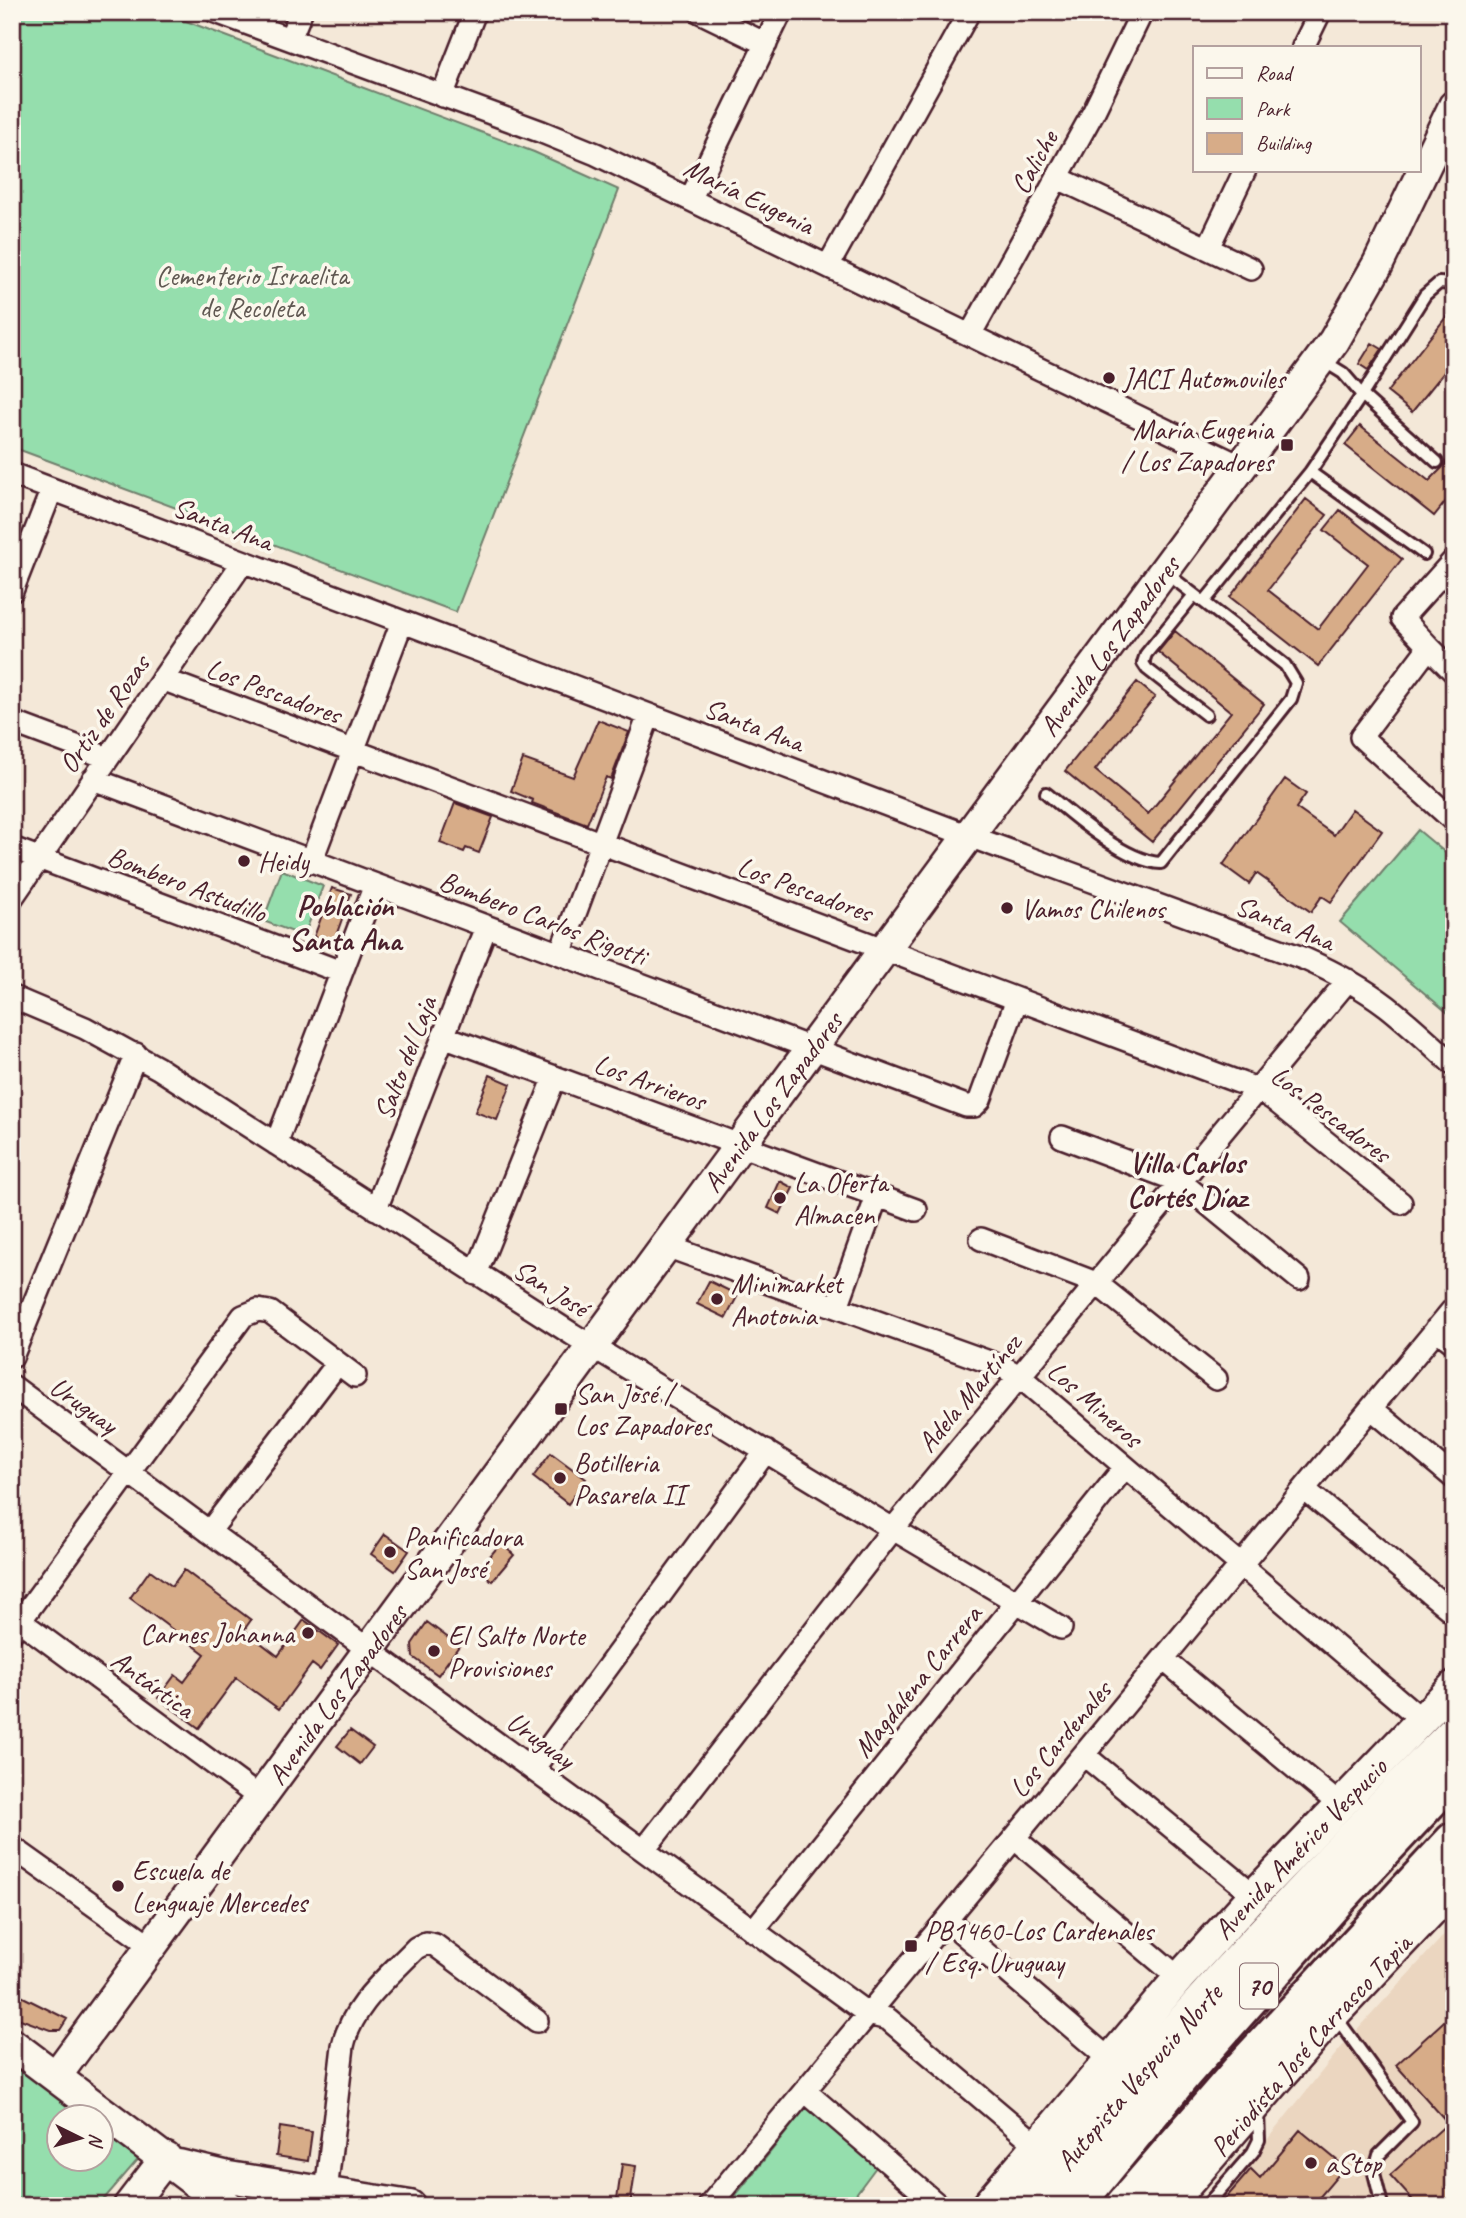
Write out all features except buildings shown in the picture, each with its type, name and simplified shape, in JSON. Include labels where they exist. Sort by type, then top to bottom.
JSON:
[{"type":"highway","name":"Autopista Vespucio Norte","points":[[1028,2206],[1233,1968],[1316,1878],[1437,1728]]},
{"type":"highway","name":"70","points":[[1073,2206],[1183,2072],[1326,1910],[1454,1773]]},
{"type":"highway","name":"70","points":[[1125,2206],[1253,2058],[1454,1842]]},
{"type":"main road","name":"Avenida Los Zapadores","points":[[56,2076],[1321,359],[1360,299],[1454,106]]},
{"type":"main road","name":"Avenida Américo Vespucio","points":[[986,2206],[1109,2059],[1254,1895],[1340,1805],[1437,1728],[1454,1686]]},
{"type":"main road","name":"Periodista José Carrasco Tapia","points":[[1168,2206],[1334,2014],[1451,1896]]},
{"type":"main road","points":[[12,2045],[227,2206]]},
{"type":"main road","points":[[170,2161],[229,2177],[410,2206]]},
{"type":"main road","points":[[129,2206],[170,2161]]},
{"type":"street","name":"María Eugenia","points":[[216,12],[569,142],[691,198],[1242,467]]},
{"type":"street","points":[[290,39],[301,12]]},
{"type":"street","points":[[442,96],[475,12]]},
{"type":"street","points":[[700,12],[766,44]]},
{"type":"street","points":[[691,198],[781,12]]},
{"type":"street","points":[[828,266],[969,12]]},
{"type":"street","name":"Caliche","points":[[970,335],[1094,111],[1142,12]]},
{"type":"street","points":[[1303,46],[1320,12]]},
{"type":"street","points":[[1208,248],[1244,172]]},
{"type":"street","points":[[1058,178],[1251,269]]},
{"type":"street","name":"Santa Ana","points":[[12,474],[969,836],[1305,959],[1348,980],[1389,1007],[1454,1065]]},
{"type":"street","points":[[12,591],[52,489]]},
{"type":"street","points":[[1454,560],[1402,618],[1454,672]]},
{"type":"street","name":"Ortiz de Rozas","points":[[12,898],[243,562]]},
{"type":"street","points":[[312,862],[402,622]]},
{"type":"street","points":[[1429,647],[1361,737],[1454,821]]},
{"type":"street","name":"Los Pescadores","points":[[162,679],[1257,1089],[1401,1203]]},
{"type":"street","points":[[560,954],[649,715]]},
{"type":"street","points":[[12,722],[108,758]]},
{"type":"street","name":"Bombero Carlos Rigotti","points":[[93,779],[966,1106],[974,1106],[980,1100],[1017,999]]},
{"type":"street","name":"Bombero Astudillo","points":[[12,849],[341,972]]},
{"type":"street","points":[[276,1144],[375,885]]},
{"type":"street","name":"Salto del Laja","points":[[376,1209],[486,927]]},
{"type":"street","name":"Adela Martínez","points":[[644,1850],[893,1529],[1348,980]]},
{"type":"street","name":"San José","points":[[12,997],[85,1028],[136,1055],[592,1346],[1061,1628]]},
{"type":"street","name":"Los Arrieros","points":[[443,1036],[916,1210]]},
{"type":"street","points":[[12,1357],[136,1055]]},
{"type":"street","points":[[476,1274],[555,1077]]},
{"type":"street","points":[[1062,1137],[1181,1182],[1299,1279]]},
{"type":"street","points":[[837,1307],[877,1195]]},
{"type":"street","points":[[981,1239],[1096,1283],[1216,1379]]},
{"type":"street","name":"Los Mineros","points":[[666,1246],[1003,1367],[1019,1376],[1437,1728]]},
{"type":"street","name":"Los Cardenales","points":[[709,2206],[1454,1308]]},
{"type":"street","points":[[15,1623],[243,1316],[258,1310],[270,1312],[355,1376]]},
{"type":"street","points":[[1436,1329],[1454,1343]]},
{"type":"street","points":[[209,1532],[338,1363]]},
{"type":"street","name":"Uruguay","points":[[12,1386],[753,1931],[868,2014],[888,2019],[1037,2145]]},
{"type":"street","points":[[1371,1408],[1454,1478]]},
{"type":"street","points":[[533,1769],[766,1451]]},
{"type":"street","name":"Magdalena Carrera","points":[[753,1931],[1125,1467]]},
{"type":"street","points":[[1304,1489],[1454,1613]]},
{"type":"street","name":"Antártica","points":[[15,1623],[260,1798]]},
{"type":"street","points":[[1163,1659],[1340,1805]]},
{"type":"street","points":[[1083,1755],[1254,1895]]},
{"type":"street","points":[[1014,1838],[1179,1978]]},
{"type":"street","points":[[12,1847],[151,1946]]},
{"type":"street","points":[[947,1920],[1109,2059]]},
{"type":"street","points":[[326,2192],[343,2046],[348,2029],[361,2006],[416,1948],[426,1943],[435,1945],[537,2021]]},
{"type":"street","points":[[804,2091],[939,2206]]},
{"type":"lane","points":[[1206,715],[1147,669],[1143,663],[1146,654],[1199,599],[1310,472],[1425,295],[1439,283],[1454,285]]},
{"type":"lane","points":[[1321,359],[1343,373],[1362,395],[1437,462]]},
{"type":"lane","points":[[1310,472],[1424,554]]},
{"type":"lane","points":[[1046,793],[1089,829],[1148,863],[1161,863],[1291,699],[1296,683],[1285,665],[1164,571]]},
{"type":"lane","points":[[1334,2014],[1412,2122],[1378,2155],[1374,2173],[1382,2205]]},
{"type":"lane","points":[[1206,2206],[1253,2152],[1259,2140],[1258,2101]]},
{"type":"shaded area","points":[[1454,1924],[1454,2206],[1214,2206],[1339,2050]]},
{"type":"green space","name":"Cementerio Israelita de Recoleta","points":[[12,12],[162,12],[534,152],[619,190],[456,612],[12,447]]},
{"type":"green space","points":[[1418,830],[1454,860],[1454,1018],[1340,922]]},
{"type":"green space","points":[[282,870],[323,886],[304,936],[263,921]]},
{"type":"green space","points":[[12,2065],[66,2102],[46,2102],[46,2172],[116,2172],[116,2137],[142,2155],[98,2206],[19,2206],[12,2202]]},
{"type":"green space","points":[[808,2105],[879,2163],[847,2206],[727,2206]]},
{"type":"place","name":"JACI Automoviles","points":[[1109,378]]},
{"type":"place","name":"María Eugenia / Los Zapadores","points":[[1287,445]]},
{"type":"place","name":"Heidy","points":[[244,861]]},
{"type":"place","name":"Vamos Chilenos","points":[[1007,908]]},
{"type":"place","name":"La Oferta Almacen","points":[[780,1198]]},
{"type":"place","name":"Minimarket Anotonia","points":[[717,1299]]},
{"type":"place","name":"San José / Los Zapadores","points":[[561,1409]]},
{"type":"place","name":"Botilleria Pasarela II","points":[[560,1478]]},
{"type":"place","name":"Panificadora San José","points":[[390,1552]]},
{"type":"place","name":"Carnes Johanna","points":[[308,1633]]},
{"type":"place","name":"El Salto Norte Provisiones","points":[[434,1651]]},
{"type":"place","name":"Escuela de Lenguaje Mercedes","points":[[118,1886]]},
{"type":"place","name":"PB1460-Los Cardenales / Esq. Uruguay","points":[[911,1946]]},
{"type":"place","name":"aStop","points":[[1311,2163]]},
{"type":"district","name":"Población Santa Ana","points":[[345,923]]},
{"type":"district","name":"Villa Carlos Cortés Díaz","points":[[1187,1180]]}]
